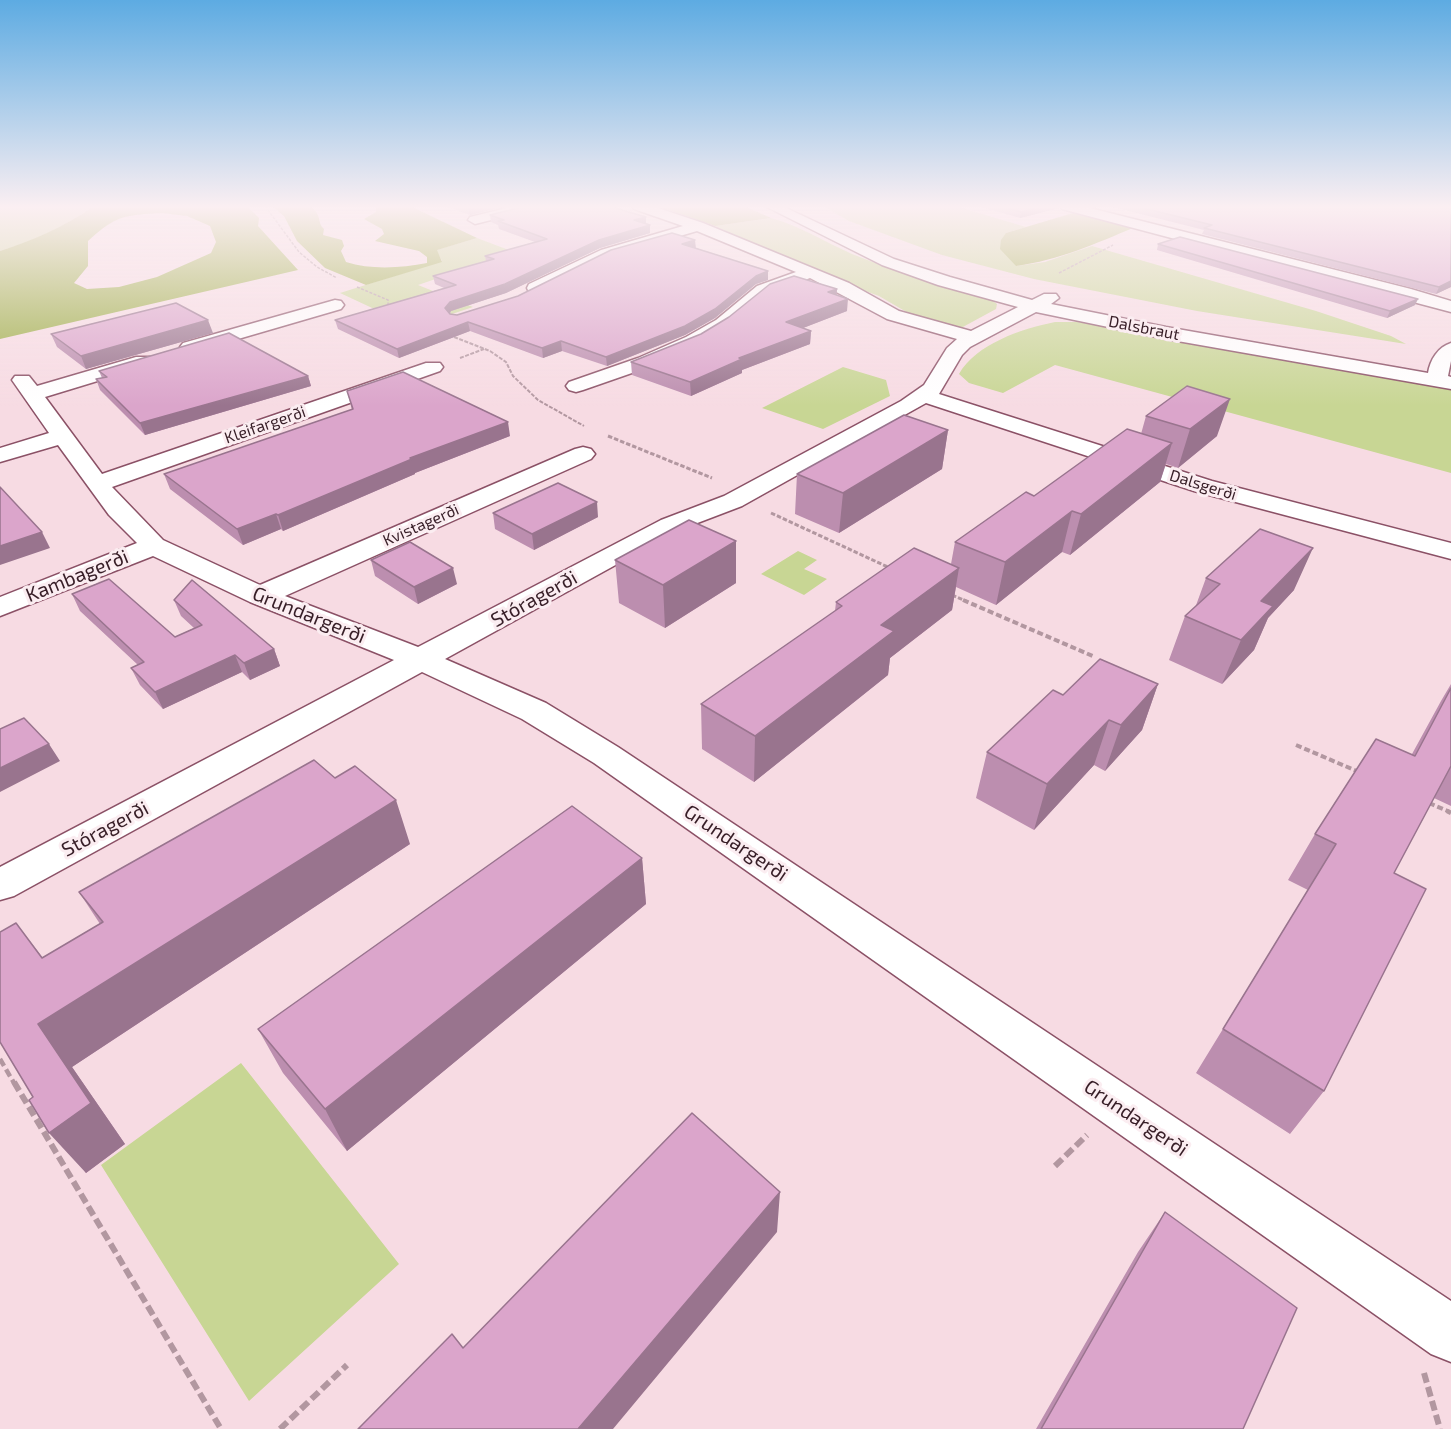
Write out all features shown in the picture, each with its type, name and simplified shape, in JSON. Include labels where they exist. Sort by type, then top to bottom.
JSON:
[{"type":"street","points":[[521,295],[566,273]]},
{"type":"street","points":[[576,386],[645,362],[693,341],[722,324],[763,290],[812,273],[843,287],[893,315],[971,337]]},
{"type":"street","name":"Dalsbraut","points":[[919,273],[944,281],[1042,302],[1166,333],[1444,376]]},
{"type":"street","name":"Dalsbraut","points":[[956,273],[1001,286],[1042,302]]},
{"type":"street","points":[[1327,273],[1451,307]]},
{"type":"street","name":"Stóragerði","points":[[0,885],[670,525],[748,494],[924,396],[938,381],[954,351],[971,337],[1042,302]]},
{"type":"street","name":"Grundargerði","points":[[335,304],[161,356],[27,387],[97,484],[118,510],[154,546],[260,596],[422,660],[534,711],[606,755],[1451,1334]]},
{"type":"street","points":[[1444,376],[1439,363],[1451,350]]},
{"type":"street","name":"Kleifargerði","points":[[97,484],[434,367]]},
{"type":"street","name":"Dalsgerði","points":[[924,396],[1203,486],[1451,551]]},
{"type":"street","points":[[0,455],[64,436]]},
{"type":"street","name":"Kvistagerði","points":[[260,596],[583,454]]},
{"type":"street","name":"Kambagerði","points":[[0,607],[154,546]]},
{"type":"path","points":[[327,273],[343,281]]},
{"type":"path","points":[[1001,286],[1020,278],[1059,273]]},
{"type":"path","points":[[352,285],[382,296],[388,300],[388,307],[396,313]]},
{"type":"path","points":[[448,335],[490,351],[506,362],[513,376],[538,400],[588,428]]},
{"type":"path","points":[[598,432],[748,494],[757,506],[894,570]]},
{"type":"path","points":[[943,591],[1095,657]]},
{"type":"path","points":[[1296,745],[1368,777]]},
{"type":"path","points":[[1420,799],[1451,813]]},
{"type":"path","points":[[0,1059],[221,1429]]},
{"type":"path","points":[[280,1429],[347,1365]]},
{"type":"green space","points":[[0,273],[82,273],[74,283],[87,289],[119,287],[167,273],[286,273],[0,339]]},
{"type":"green space","points":[[336,273],[407,273],[366,285]]},
{"type":"green space","points":[[405,273],[454,273],[418,285],[473,307],[413,327],[340,293]]},
{"type":"green space","points":[[816,273],[905,273],[990,299],[997,304],[996,309],[961,328],[935,323],[910,314],[879,296]]},
{"type":"green space","points":[[1010,273],[1184,273],[1316,311],[1391,336],[1406,344],[1197,311]]},
{"type":"green space","points":[[1055,322],[1077,322],[1113,328],[1451,389],[1451,473],[1055,365],[1003,393],[969,383],[959,374],[976,354],[988,346],[1014,334]]},
{"type":"green space","points":[[843,367],[886,380],[890,396],[823,429],[762,408]]},
{"type":"green space","points":[[798,551],[817,560],[804,569],[827,579],[804,595],[761,574]]},
{"type":"green space","points":[[241,1063],[399,1264],[249,1401],[101,1165]]},
{"type":"building","points":[[445,273],[529,273],[505,284],[450,302],[445,308],[450,314],[457,315],[518,296],[565,273],[764,273],[756,276],[715,309],[685,326],[606,357],[561,341],[542,348],[468,322],[397,349],[335,320],[456,285],[433,276]]},
{"type":"building","points":[[1257,273],[1317,273],[1418,299],[1390,311]]},
{"type":"building","points":[[1382,273],[1451,273],[1451,281],[1439,287]]},
{"type":"building","points":[[794,276],[837,289],[828,292],[848,299],[786,322],[811,331],[739,358],[742,359],[690,382],[631,362],[701,334],[729,317],[770,284]]},
{"type":"building","points":[[176,303],[208,320],[81,356],[51,334]]},
{"type":"building","points":[[229,333],[308,376],[140,423],[96,379],[107,377],[99,371]]},
{"type":"building","points":[[403,372],[508,422],[410,458],[412,459],[278,515],[237,529],[164,474],[353,409],[347,391]]},
{"type":"building","points":[[1187,386],[1230,399],[1190,429],[1146,416]]},
{"type":"building","points":[[904,415],[948,430],[843,493],[797,474]]},
{"type":"building","points":[[1127,429],[1172,443],[1081,514],[1072,511],[1005,562],[955,542],[1026,492],[1034,496]]},
{"type":"building","points":[[558,483],[597,502],[532,534],[493,513]]},
{"type":"building","points":[[0,487],[42,532],[0,546]]},
{"type":"building","points":[[689,520],[736,541],[663,585],[615,560]]},
{"type":"building","points":[[1260,529],[1313,548],[1261,601],[1273,606],[1241,640],[1185,616],[1220,584],[1206,578]]},
{"type":"building","points":[[410,542],[453,568],[414,587],[371,560]]},
{"type":"building","points":[[914,548],[959,568],[881,625],[894,631],[755,736],[701,704],[842,606],[836,602]]},
{"type":"building","points":[[109,579],[175,637],[202,625],[174,600],[192,580],[274,649],[244,663],[235,655],[155,692],[131,668],[144,662],[72,594]]},
{"type":"building","points":[[1100,659],[1158,684],[1121,725],[1109,720],[1047,784],[987,752],[1053,690],[1063,695]]},
{"type":"building","points":[[1451,688],[1451,766],[1394,873],[1426,889],[1324,1091],[1223,1029],[1336,844],[1315,834],[1376,739],[1415,756]]},
{"type":"building","points":[[24,718],[49,744],[0,768],[0,729]]},
{"type":"building","points":[[314,760],[335,778],[355,766],[396,800],[38,1024],[91,1103],[49,1133],[29,1100],[33,1097],[0,1042],[0,932],[16,923],[42,958],[103,922],[79,892]]},
{"type":"building","points":[[572,806],[642,858],[325,1109],[258,1029]]},
{"type":"building","points":[[692,1113],[780,1192],[578,1429],[358,1429],[452,1334],[463,1348]]},
{"type":"building","points":[[1165,1212],[1297,1308],[1243,1429],[1041,1429]]}]
